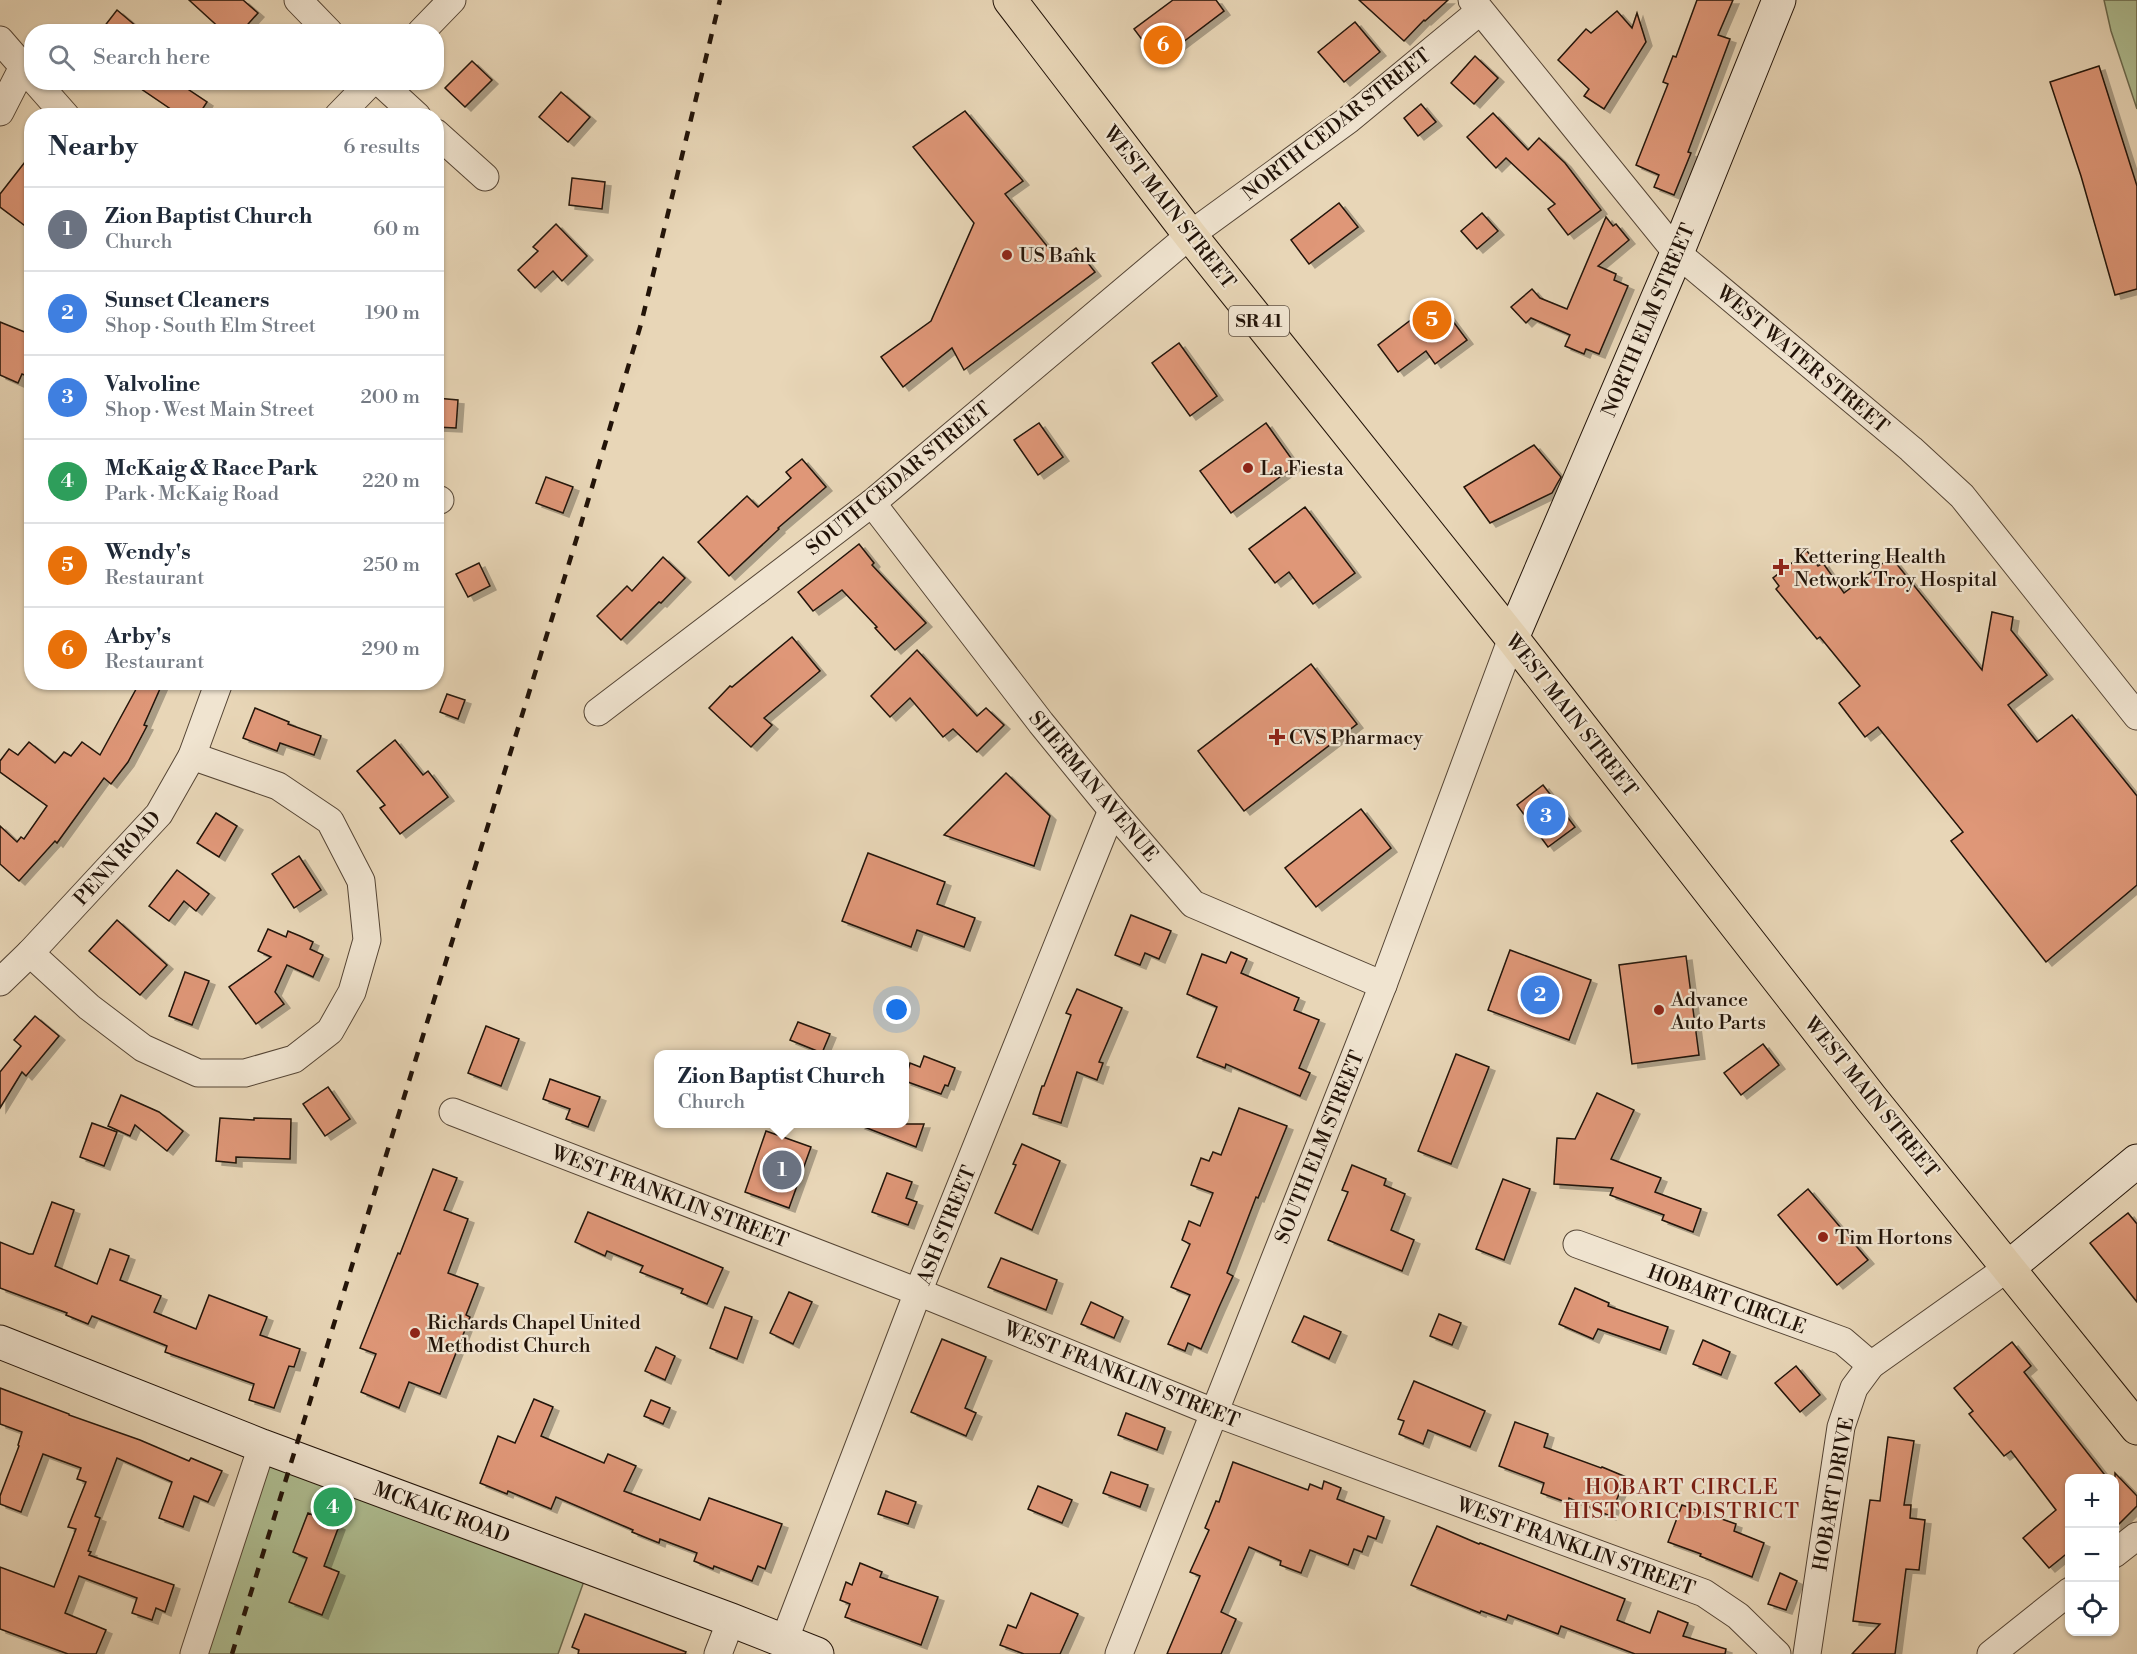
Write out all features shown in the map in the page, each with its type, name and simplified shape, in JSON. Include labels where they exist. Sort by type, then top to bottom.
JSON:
[{"type":"main road","name":"WEST MAIN STREET","points":[[1010,0],[1190,235],[1512,638],[1871,1098],[2137,1428]]},
{"type":"street","points":[[298,0],[321,24]]},
{"type":"street","points":[[429,24],[452,0]]},
{"type":"street","name":"NORTH ELM STREET","points":[[1512,638],[1677,253],[1779,0]]},
{"type":"street","name":"NORTH CEDAR STREET","points":[[1190,235],[1348,120],[1476,5]]},
{"type":"street","name":"WEST WATER STREET","points":[[1476,5],[1677,253],[1911,449],[1962,496],[2137,716]]},
{"type":"street","points":[[0,40],[24,69]]},
{"type":"street","points":[[0,112],[24,83]]},
{"type":"street","points":[[43,90],[59,108]]},
{"type":"street","points":[[346,108],[363,90]]},
{"type":"street","points":[[389,90],[408,108]]},
{"type":"street","points":[[444,140],[485,177]]},
{"type":"street","name":"SOUTH CEDAR STREET","points":[[598,712],[872,503],[1190,235]]},
{"type":"street","name":"SHERMAN AVENUE","points":[[872,503],[1041,723],[1193,904],[1383,985]]},
{"type":"street","name":"SOUTH ELM STREET","points":[[1119,1654],[1383,985],[1512,638]]},
{"type":"street","name":"PENN ROAD","points":[[0,982],[30,953],[159,814],[192,756],[216,690]]},
{"type":"street","points":[[30,953],[89,1007],[144,1048],[198,1073],[245,1073],[294,1059],[330,1030],[352,992],[367,940],[361,881],[330,821],[278,786],[192,756]]},
{"type":"street","name":"ASH STREET","points":[[784,1641],[918,1292],[1112,810]]},
{"type":"street","name":"WEST FRANKLIN STREET","points":[[453,1112],[918,1292],[1213,1412],[1704,1593],[1738,1616],[1777,1654]]},
{"type":"street","points":[[2009,1267],[2137,1161]]},
{"type":"street","name":"HOBART CIRCLE","points":[[1577,1244],[1843,1341],[1872,1365]]},
{"type":"street","name":"HOBART DRIVE","points":[[1807,1654],[1841,1427],[1854,1388],[1872,1365],[2009,1267]]},
{"type":"street","name":"MCKAIG ROAD","points":[[0,1342],[261,1446],[817,1654]]},
{"type":"street","points":[[194,1654],[261,1446]]},
{"type":"street","points":[[2119,1551],[2137,1536]]},
{"type":"street","points":[[1991,1654],[2065,1595]]},
{"type":"street","points":[[718,1654],[731,1620]]},
{"type":"green space","points":[[2104,0],[2137,0],[2137,109],[2111,31]]},
{"type":"green space","points":[[262,1446],[589,1567],[558,1654],[192,1654]]},
{"type":"building","points":[[189,0],[243,0],[258,13],[248,24],[215,24]]},
{"type":"building","points":[[1173,0],[1216,0],[1224,11],[1158,61],[1134,29]]},
{"type":"building","points":[[1359,0],[1448,0],[1404,41]]},
{"type":"building","points":[[1697,0],[1733,0],[1718,35],[1730,39],[1688,152],[1691,153],[1674,195],[1654,187],[1659,175],[1636,165],[1668,84],[1663,82],[1673,56],[1676,57]]},
{"type":"building","points":[[117,10],[134,24],[106,24]]},
{"type":"building","points":[[1617,11],[1632,28],[1637,13],[1646,42],[1604,109],[1584,96],[1589,89],[1558,60],[1586,29],[1591,33]]},
{"type":"building","points":[[1355,22],[1380,52],[1344,82],[1318,52]]},
{"type":"building","points":[[1475,56],[1498,78],[1474,104],[1451,83]]},
{"type":"building","points":[[472,61],[492,80],[465,107],[445,88]]},
{"type":"building","points":[[2099,66],[2137,186],[2137,289],[2115,295],[2081,176],[2050,82]]},
{"type":"building","points":[[143,90],[189,90],[207,102],[203,108],[169,108]]},
{"type":"building","points":[[561,92],[590,117],[568,142],[539,117]]},
{"type":"building","points":[[1421,104],[1436,122],[1418,136],[1404,118]]},
{"type":"building","name":"US Bank","points":[[965,111],[1023,181],[1005,194],[1059,261],[1076,248],[1095,272],[964,370],[952,348],[903,387],[881,357],[931,321],[974,223],[913,147]]},
{"type":"building","points":[[1493,113],[1528,150],[1539,138],[1565,163],[1601,210],[1568,235],[1548,209],[1555,204],[1506,158],[1496,168],[1467,137]]},
{"type":"building","points":[[24,163],[24,225],[0,207],[0,194]]},
{"type":"building","points":[[572,178],[605,182],[602,209],[569,205]]},
{"type":"building","points":[[1339,203],[1358,227],[1309,264],[1291,240]]},
{"type":"building","points":[[1482,213],[1498,231],[1477,249],[1461,231]]},
{"type":"building","points":[[1606,217],[1613,226],[1616,224],[1629,240],[1598,266],[1616,274],[1614,280],[1628,286],[1599,354],[1586,349],[1584,354],[1565,346],[1570,335],[1531,318],[1526,323],[1511,307],[1532,289],[1540,298],[1567,309]]},
{"type":"building","points":[[556,224],[587,256],[562,281],[553,271],[535,288],[518,270],[538,251],[533,247]]},
{"type":"building","points":[[1437,300],[1467,340],[1435,364],[1426,351],[1398,372],[1378,345]]},
{"type":"building","points":[[0,322],[24,332],[24,375],[22,374],[18,383],[0,375]]},
{"type":"building","points":[[1179,343],[1217,396],[1190,416],[1152,363]]},
{"type":"building","points":[[444,399],[458,400],[456,428],[444,427]]},
{"type":"building","points":[[1039,423],[1063,457],[1038,475],[1014,440]]},
{"type":"building","name":"La Fiesta","points":[[1266,423],[1296,465],[1231,513],[1200,471]]},
{"type":"building","points":[[1534,445],[1561,477],[1552,493],[1490,523],[1464,487]]},
{"type":"building","points":[[802,459],[826,487],[778,528],[729,576],[698,542],[747,496],[758,507],[791,478],[786,472]]},
{"type":"building","points":[[546,477],[573,487],[563,513],[536,503]]},
{"type":"building","points":[[1305,507],[1355,573],[1313,604],[1289,572],[1275,583],[1249,549]]},
{"type":"building","points":[[859,544],[874,563],[872,565],[926,623],[895,650],[842,590],[813,611],[798,592]]},
{"type":"building","points":[[1807,551],[1818,566],[1823,563],[1844,593],[1891,557],[1982,670],[1992,612],[2013,617],[2011,630],[2047,675],[2008,705],[2037,742],[2072,715],[2137,796],[2137,885],[2046,962],[1951,841],[1963,832],[1878,727],[1865,737],[1839,703],[1860,686],[1820,637],[1817,639],[1776,589],[1779,586],[1773,578]]},
{"type":"building","points":[[663,557],[685,578],[621,640],[597,616],[627,586],[632,591]]},
{"type":"building","points":[[479,563],[490,586],[468,597],[456,574]]},
{"type":"building","points":[[792,637],[820,671],[764,718],[772,725],[751,747],[709,708],[730,686],[732,687]]},
{"type":"building","points":[[917,650],[977,716],[986,708],[1004,725],[977,752],[953,729],[943,737],[910,698],[890,717],[871,696]]},
{"type":"building","name":"CVS Pharmacy","points":[[1311,664],[1357,724],[1244,811],[1198,751]]},
{"type":"building","points":[[136,690],[159,690],[144,725],[147,726],[128,762],[111,784],[104,778],[57,843],[55,841],[19,881],[0,864],[0,826],[17,842],[21,837],[24,839],[47,806],[0,772],[0,761],[9,749],[18,755],[29,742],[55,763],[64,752],[71,756],[82,742],[100,755]]},
{"type":"building","points":[[447,694],[465,700],[458,719],[440,712]]},
{"type":"building","points":[[255,708],[289,722],[288,724],[321,736],[314,755],[280,743],[277,751],[243,738]]},
{"type":"building","points":[[395,740],[423,775],[428,771],[448,797],[400,834],[380,808],[385,805],[357,771]]},
{"type":"building","points":[[1006,773],[1050,816],[1034,866],[944,835]]},
{"type":"building","points":[[1543,785],[1575,827],[1548,847],[1517,805]]},
{"type":"building","points":[[1361,809],[1391,848],[1316,907],[1285,868]]},
{"type":"building","points":[[216,813],[237,826],[219,857],[197,843]]},
{"type":"building","points":[[868,853],[945,882],[937,904],[975,918],[964,947],[917,930],[911,947],[842,921]]},
{"type":"building","points":[[299,856],[321,890],[294,908],[272,874]]},
{"type":"building","points":[[177,870],[209,894],[196,911],[184,901],[169,921],[149,906]]},
{"type":"building","points":[[1131,915],[1171,931],[1159,959],[1145,953],[1140,965],[1115,955]]},
{"type":"building","points":[[117,920],[167,965],[140,995],[89,951]]},
{"type":"building","points":[[268,929],[286,937],[288,931],[313,942],[310,949],[323,955],[313,977],[287,965],[275,992],[284,1004],[256,1024],[229,987],[271,957],[258,951]]},
{"type":"building","points":[[1510,950],[1591,980],[1569,1040],[1488,1010]]},
{"type":"building","points":[[1231,952],[1247,959],[1241,973],[1299,998],[1294,1010],[1319,1020],[1299,1068],[1310,1073],[1300,1096],[1226,1064],[1225,1068],[1197,1057],[1217,1007],[1187,994],[1202,954],[1226,963]]},
{"type":"building","name":"Advance Auto Parts","points":[[1686,956],[1699,1055],[1632,1064],[1619,965]]},
{"type":"building","points":[[185,972],[209,981],[192,1025],[169,1016]]},
{"type":"building","points":[[1077,989],[1122,1008],[1099,1062],[1103,1063],[1097,1080],[1077,1072],[1061,1123],[1033,1114],[1071,1015],[1066,1013]]},
{"type":"building","points":[[35,1016],[59,1036],[26,1076],[22,1072],[0,1108],[0,1072],[21,1046],[14,1040]]},
{"type":"building","points":[[798,1022],[830,1034],[823,1050],[815,1050],[790,1040]]},
{"type":"building","points":[[486,1026],[519,1039],[501,1086],[468,1073]]},
{"type":"building","points":[[1763,1044],[1779,1065],[1741,1095],[1724,1073]]},
{"type":"building","points":[[1456,1054],[1489,1067],[1451,1164],[1418,1151]]},
{"type":"building","points":[[924,1056],[955,1068],[948,1086],[945,1085],[941,1094],[909,1082],[910,1063],[920,1067]]},
{"type":"building","points":[[550,1079],[600,1097],[588,1127],[566,1119],[570,1109],[543,1099]]},
{"type":"building","points":[[328,1087],[350,1119],[325,1136],[303,1104]]},
{"type":"building","points":[[1597,1093],[1634,1110],[1611,1159],[1661,1178],[1655,1192],[1701,1209],[1693,1232],[1662,1220],[1664,1215],[1610,1195],[1613,1188],[1554,1184],[1557,1138],[1575,1139]]},
{"type":"building","points":[[121,1095],[159,1112],[183,1131],[167,1151],[135,1125],[130,1136],[108,1126]]},
{"type":"building","points":[[1239,1108],[1287,1126],[1258,1198],[1256,1197],[1227,1273],[1233,1276],[1201,1349],[1188,1343],[1185,1351],[1168,1344],[1190,1295],[1171,1287],[1190,1244],[1182,1240],[1189,1221],[1200,1226],[1213,1193],[1191,1185],[1201,1158],[1209,1161],[1213,1152],[1221,1155]]},
{"type":"building","points":[[220,1118],[291,1119],[290,1159],[236,1157],[236,1163],[216,1161]]},
{"type":"building","points":[[92,1123],[117,1132],[104,1166],[80,1157]]},
{"type":"building","points":[[909,1124],[924,1124],[916,1147],[867,1128],[909,1128]]},
{"type":"building","points":[[766,1131],[811,1147],[789,1208],[745,1192]]},
{"type":"building","points":[[1022,1144],[1060,1161],[1032,1230],[995,1213],[1016,1165],[1013,1164]]},
{"type":"building","points":[[1352,1165],[1386,1179],[1384,1185],[1405,1194],[1391,1230],[1414,1240],[1402,1271],[1328,1240],[1348,1192],[1342,1190]]},
{"type":"building","name":"Richards Chapel United Methodist Church","points":[[433,1169],[457,1178],[444,1210],[468,1219],[448,1273],[478,1284],[466,1315],[470,1317],[440,1394],[409,1382],[399,1408],[361,1392],[376,1354],[360,1348]]},
{"type":"building","points":[[887,1173],[912,1182],[906,1198],[917,1202],[908,1225],[872,1212]]},
{"type":"building","points":[[1503,1179],[1530,1189],[1504,1260],[1476,1249]]},
{"type":"building","name":"Tim Hortons","points":[[1808,1189],[1868,1260],[1837,1285],[1778,1215]]},
{"type":"building","points":[[52,1202],[74,1210],[55,1266],[97,1284],[110,1249],[129,1256],[120,1280],[161,1296],[154,1312],[196,1329],[209,1295],[267,1317],[260,1335],[300,1349],[294,1367],[289,1366],[274,1408],[249,1400],[254,1384],[165,1352],[167,1346],[92,1316],[88,1324],[66,1315],[67,1313],[0,1288],[0,1242],[33,1254]]},
{"type":"building","points":[[588,1212],[723,1268],[707,1304],[681,1293],[683,1289],[640,1272],[643,1266],[607,1251],[605,1256],[575,1242]]},
{"type":"building","points":[[2128,1213],[2137,1224],[2137,1302],[2090,1243]]},
{"type":"building","points":[[1001,1258],[1057,1280],[1046,1310],[988,1287]]},
{"type":"building","points":[[1575,1288],[1609,1303],[1608,1306],[1668,1327],[1660,1350],[1598,1329],[1593,1339],[1559,1324]]},
{"type":"building","points":[[789,1292],[812,1302],[793,1344],[770,1333]]},
{"type":"building","points":[[1091,1302],[1123,1317],[1114,1338],[1081,1324]]},
{"type":"building","points":[[725,1307],[752,1317],[737,1359],[710,1348]]},
{"type":"building","points":[[1439,1314],[1461,1323],[1452,1345],[1430,1336]]},
{"type":"building","points":[[1304,1316],[1341,1332],[1329,1359],[1292,1342]]},
{"type":"building","points":[[942,1339],[986,1357],[965,1408],[976,1413],[966,1436],[911,1412]]},
{"type":"building","points":[[1703,1340],[1730,1352],[1721,1375],[1693,1364]]},
{"type":"building","points":[[2012,1342],[2031,1366],[2024,1372],[2104,1474],[2065,1474],[2065,1555],[2049,1568],[2023,1538],[2056,1510],[2011,1451],[2004,1456],[1969,1414],[1973,1411],[1954,1388]]},
{"type":"building","points":[[656,1347],[675,1356],[665,1380],[645,1371]]},
{"type":"building","points":[[1796,1366],[1820,1395],[1800,1412],[1775,1383]]},
{"type":"building","points":[[1414,1381],[1485,1411],[1470,1447],[1428,1430],[1423,1444],[1399,1434],[1404,1421],[1398,1419]]},
{"type":"building","points":[[0,1388],[140,1440],[189,1461],[191,1458],[222,1471],[208,1502],[194,1496],[183,1527],[159,1518],[172,1482],[117,1458],[95,1516],[100,1518],[88,1551],[91,1552],[89,1555],[174,1585],[165,1612],[156,1608],[152,1620],[132,1613],[137,1598],[79,1576],[65,1613],[106,1630],[96,1654],[68,1654],[0,1629],[0,1567],[54,1587],[76,1529],[68,1527],[86,1482],[77,1479],[81,1468],[43,1454],[21,1512],[0,1504],[0,1496],[22,1432],[0,1424]]},
{"type":"building","points":[[534,1399],[553,1407],[541,1436],[604,1463],[608,1454],[636,1466],[624,1491],[700,1520],[709,1498],[782,1524],[765,1569],[758,1566],[752,1581],[694,1561],[697,1553],[660,1539],[659,1543],[556,1497],[551,1509],[508,1491],[507,1494],[480,1483],[498,1436],[515,1443]]},
{"type":"building","points":[[651,1400],[670,1408],[663,1424],[644,1416]]},
{"type":"building","points":[[1126,1413],[1165,1428],[1157,1450],[1118,1435]]},
{"type":"building","points":[[1515,1422],[1548,1434],[1544,1447],[1626,1477],[1610,1516],[1569,1498],[1568,1503],[1541,1493],[1544,1483],[1499,1466]]},
{"type":"building","points":[[1888,1437],[1914,1441],[1904,1505],[1911,1505],[1910,1518],[1925,1520],[1919,1570],[1906,1569],[1895,1654],[1852,1654],[1880,1624],[1853,1621],[1870,1500],[1880,1501]]},
{"type":"building","points":[[1233,1462],[1308,1490],[1310,1484],[1322,1489],[1324,1481],[1341,1488],[1337,1499],[1384,1517],[1376,1539],[1368,1536],[1362,1552],[1354,1549],[1348,1565],[1310,1550],[1301,1573],[1280,1565],[1281,1561],[1249,1547],[1221,1612],[1236,1619],[1221,1654],[1167,1654],[1200,1576],[1190,1572],[1209,1530],[1205,1528],[1216,1501],[1219,1502]]},
{"type":"building","points":[[1111,1472],[1148,1485],[1140,1507],[1103,1493]]},
{"type":"building","points":[[2119,1477],[2137,1496],[2137,1506],[2119,1524]]},
{"type":"building","points":[[1038,1486],[1072,1500],[1062,1523],[1028,1509]]},
{"type":"building","points":[[886,1491],[916,1502],[908,1524],[878,1514]]},
{"type":"building","points":[[1682,1505],[1736,1524],[1734,1531],[1764,1543],[1752,1577],[1668,1542]]},
{"type":"building","points":[[308,1513],[339,1526],[324,1566],[339,1572],[322,1615],[289,1602],[307,1558],[293,1552]]},
{"type":"building","points":[[1437,1526],[1625,1599],[1617,1620],[1650,1633],[1658,1611],[1688,1623],[1683,1636],[1726,1649],[1725,1654],[1635,1654],[1561,1626],[1558,1634],[1508,1615],[1506,1620],[1481,1611],[1480,1613],[1411,1585]]},
{"type":"building","points":[[860,1563],[882,1572],[880,1577],[938,1597],[921,1645],[845,1617],[850,1604],[840,1600],[846,1582],[852,1585]]},
{"type":"building","points":[[1780,1573],[1797,1581],[1786,1610],[1768,1604]]},
{"type":"building","points":[[1031,1593],[1078,1614],[1060,1654],[1024,1654],[1000,1645],[1008,1625],[1016,1628]]},
{"type":"building","points":[[585,1614],[686,1652],[685,1654],[578,1654],[579,1650],[572,1647]]},
{"type":"railway","points":[[232,1654],[641,324],[720,0]]},
{"type":"place","name":"Arby's","points":[[1163,45]]},
{"type":"place","name":"US Bank","points":[[1007,255]]},
{"type":"place","name":"Wendy's","points":[[1432,320]]},
{"type":"place","name":"La Fiesta","points":[[1248,468]]},
{"type":"place","name":"Kettering Health Network Troy Hospital","points":[[1781,567]]},
{"type":"place","name":"CVS Pharmacy","points":[[1277,737]]},
{"type":"place","name":"Valvoline","points":[[1546,816]]},
{"type":"place","name":"Sunset Cleaners","points":[[1540,995]]},
{"type":"place","name":"Advance Auto Parts","points":[[1659,1010]]},
{"type":"place","name":"Zion Baptist Church","points":[[782,1170]]},
{"type":"place","name":"Tim Hortons","points":[[1823,1237]]},
{"type":"place","name":"Richards Chapel United Methodist Church","points":[[415,1333]]},
{"type":"place","name":"McKaig & Race Park","points":[[333,1507]]},
{"type":"district","name":"HOBART CIRCLE HISTORIC DISTRICT","points":[[1682,1499]]}]
